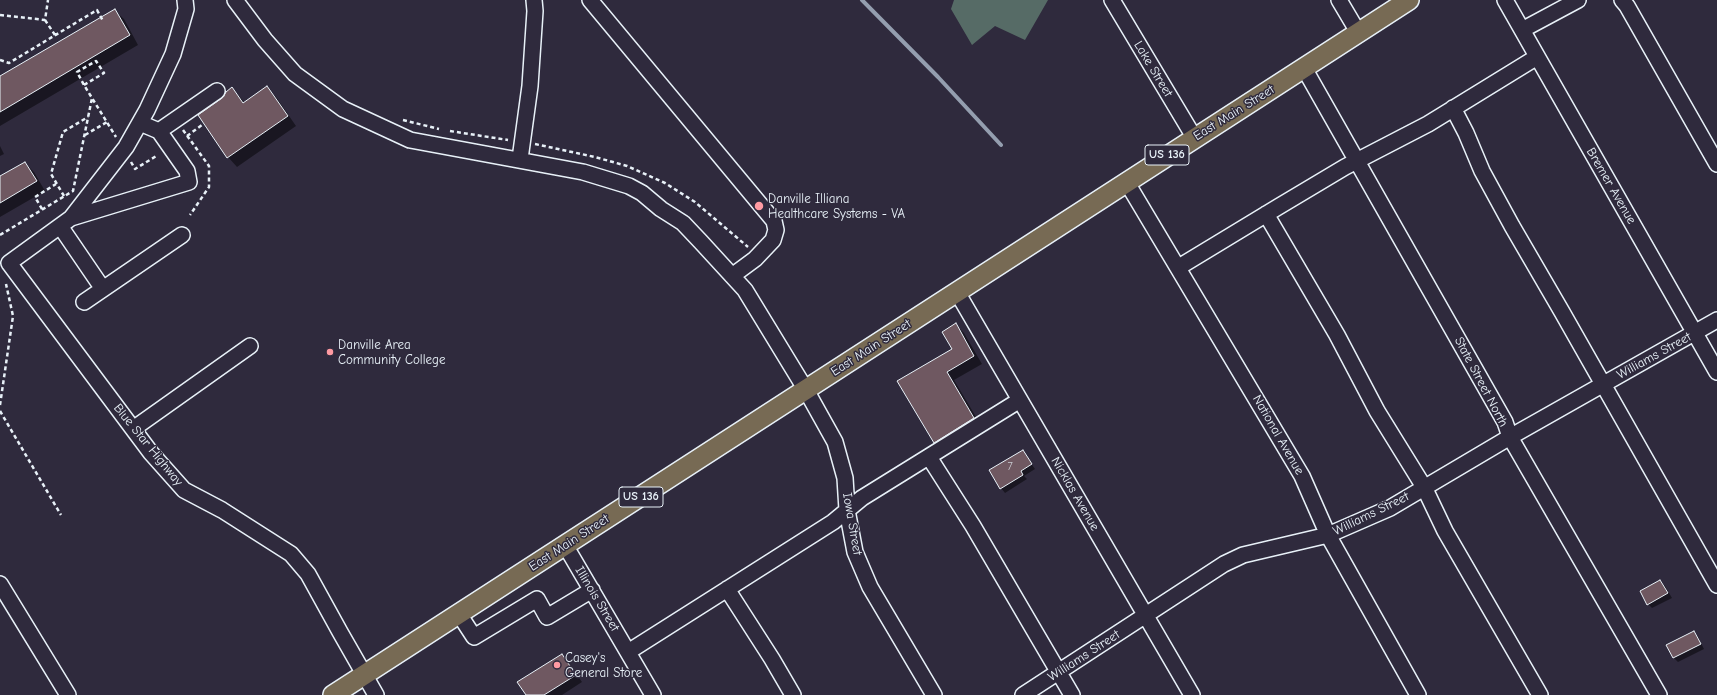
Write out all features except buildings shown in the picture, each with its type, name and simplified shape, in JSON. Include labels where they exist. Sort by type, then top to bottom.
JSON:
[{"type":"main road","name":"East Main Street","points":[[333,695],[958,292],[1194,137],[1409,0]]},
{"type":"street","name":"Blue Star Highway","points":[[185,0],[186,9],[173,54],[140,123],[126,147],[65,222],[4,265],[151,453],[184,490],[222,510],[291,554],[308,574],[376,695]]},
{"type":"street","name":"Iowa Street","points":[[235,0],[264,40],[295,74],[344,109],[410,140],[520,159],[583,172],[629,186],[642,193],[683,223],[746,290],[806,390],[835,442],[845,478],[847,510],[855,552],[870,587],[934,695]]},
{"type":"street","points":[[520,159],[530,86],[535,10],[534,0]]},
{"type":"street","points":[[590,0],[774,221],[776,230],[773,240],[758,257],[732,276]]},
{"type":"street","name":"Lake Street","points":[[1112,0],[1194,137]]},
{"type":"street","points":[[1339,0],[1358,32]]},
{"type":"street","name":"Bremer Avenue","points":[[1504,0],[1717,372]]},
{"type":"street","points":[[1522,30],[1578,0]]},
{"type":"street","points":[[1622,0],[1627,6],[1717,164]]},
{"type":"street","points":[[1179,267],[1266,214],[1357,161],[1453,108],[1537,57]]},
{"type":"street","name":"State Street North","points":[[1304,68],[1505,422],[1510,437],[1660,695]]},
{"type":"street","points":[[159,131],[217,91]]},
{"type":"street","points":[[1453,108],[1466,133],[1482,171],[1512,226],[1717,585]]},
{"type":"street","points":[[103,289],[65,222],[189,182],[187,171],[159,131],[140,123]]},
{"type":"street","name":"National Avenue","points":[[1126,181],[1179,267],[1302,476],[1328,535],[1418,695]]},
{"type":"street","points":[[1266,214],[1337,335],[1377,411],[1424,488],[1445,531],[1540,695]]},
{"type":"street","points":[[84,302],[182,235]]},
{"type":"street","name":"Nicklas Avenue","points":[[958,292],[1192,695]]},
{"type":"street","name":"Williams Street","points":[[1023,695],[1224,564],[1243,555],[1328,535],[1390,508],[1510,437],[1717,320]]},
{"type":"street","points":[[133,429],[250,346]]},
{"type":"street","points":[[628,652],[832,522],[862,498],[1020,400]]},
{"type":"street","points":[[929,457],[973,526],[1072,695]]},
{"type":"street","name":"Illinois Street","points":[[565,545],[653,695]]},
{"type":"street","points":[[0,584],[68,695]]},
{"type":"street","points":[[727,589],[772,659],[793,695]]},
{"type":"street","points":[[459,614],[474,637],[537,599],[547,617],[592,590]]},
{"type":"path","points":[[48,0],[45,20],[55,35]]},
{"type":"path","points":[[0,60],[8,63],[97,10],[104,21]]},
{"type":"path","points":[[0,16],[45,20]]},
{"type":"path","points":[[84,85],[104,73],[96,61],[77,72],[84,85],[120,143]]},
{"type":"path","points":[[0,234],[73,191],[92,98]]},
{"type":"path","points":[[64,196],[51,174],[63,132],[88,117]]},
{"type":"path","points":[[399,118],[441,130]]},
{"type":"path","points":[[85,135],[107,122]]},
{"type":"path","points":[[187,136],[202,125]]},
{"type":"path","points":[[448,131],[549,146],[627,166],[665,183],[695,202],[758,257]]},
{"type":"path","points":[[131,161],[135,169],[160,154]]},
{"type":"path","points":[[42,209],[35,197],[56,184]]},
{"type":"path","points":[[0,405],[13,316],[6,282]]},
{"type":"path","points":[[0,411],[61,515]]},
{"type":"green space","points":[[954,0],[1048,0],[1025,40],[995,26],[972,45],[951,9]]},
{"type":"waterway","points":[[862,0],[938,77],[1001,145]]},
{"type":"place","name":"Danville Illiana Healthcare Systems - VA","points":[[759,206]]},
{"type":"place","name":"Danville Area Community College","points":[[330,352]]},
{"type":"place","name":"Casey's General Store","points":[[557,665]]}]
